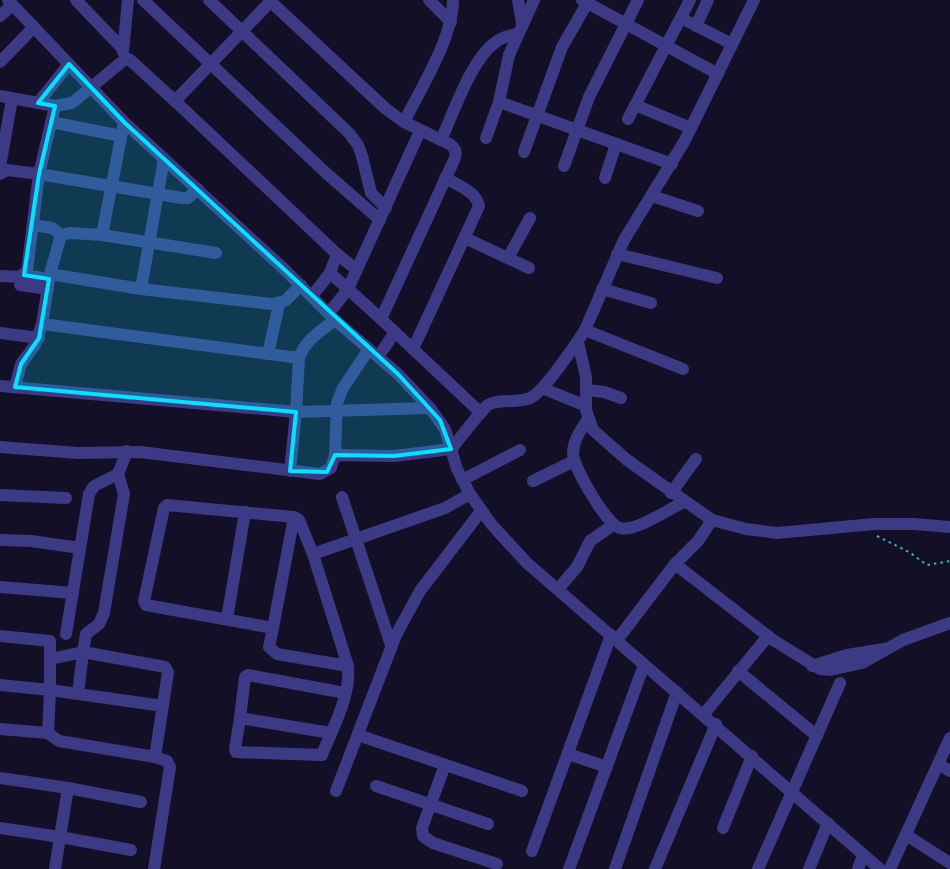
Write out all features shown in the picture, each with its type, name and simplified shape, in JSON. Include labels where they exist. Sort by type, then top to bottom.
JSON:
[{"type":"street","points":[[76,0],[129,59],[337,254],[357,270]]},
{"type":"street","points":[[0,168],[6,98],[54,106],[72,103],[124,54],[126,3],[128,0]]},
{"type":"street","points":[[143,0],[210,65],[380,220]]},
{"type":"street","points":[[209,0],[349,134],[362,156],[367,184],[371,193],[386,208]]},
{"type":"street","points":[[175,101],[271,0],[386,109],[420,131],[454,147],[457,152],[381,319]]},
{"type":"street","points":[[429,0],[452,22]]},
{"type":"street","points":[[404,122],[452,22],[453,0]]},
{"type":"street","points":[[518,0],[520,28]]},
{"type":"street","points":[[486,138],[499,102],[509,55],[534,0]]},
{"type":"street","points":[[564,166],[589,97],[638,0]]},
{"type":"street","points":[[628,119],[690,0]]},
{"type":"street","points":[[696,26],[708,0]]},
{"type":"street","points":[[335,455],[394,456],[451,449],[481,413],[492,404],[532,398],[542,388],[578,342],[585,330],[631,227],[672,164],[754,0]]},
{"type":"street","points":[[524,152],[562,47],[586,1],[718,74]]},
{"type":"street","points":[[0,16],[10,2],[124,122],[374,353],[430,408],[445,429],[462,480],[470,494],[481,511],[527,563],[644,665],[716,724],[880,869]]},
{"type":"street","points":[[681,18],[732,44]]},
{"type":"street","points":[[0,62],[34,27]]},
{"type":"street","points":[[441,140],[479,60],[496,42],[520,28]]},
{"type":"street","points":[[38,103],[69,64]]},
{"type":"street","points":[[499,102],[672,164]]},
{"type":"street","points":[[635,105],[691,128]]},
{"type":"street","points":[[22,280],[54,106]]},
{"type":"street","points":[[51,122],[121,136]]},
{"type":"street","points":[[102,235],[124,122]]},
{"type":"street","points":[[290,471],[299,358],[306,344],[332,316],[348,289],[420,131]]},
{"type":"street","points":[[605,178],[616,144]]},
{"type":"street","points":[[141,289],[164,158]]},
{"type":"street","points":[[0,174],[7,170],[40,174],[188,198],[198,189]]},
{"type":"street","points":[[413,349],[478,210],[479,202],[472,194],[445,178]]},
{"type":"street","points":[[652,196],[698,210]]},
{"type":"street","points":[[508,258],[530,218]]},
{"type":"street","points":[[33,225],[52,228],[61,235]]},
{"type":"street","points":[[61,235],[70,233],[102,235],[148,244],[216,253]]},
{"type":"street","points":[[15,387],[20,364],[39,338],[49,281],[61,235]]},
{"type":"street","points":[[465,238],[529,268]]},
{"type":"street","points":[[312,296],[330,273],[337,254]]},
{"type":"street","points":[[618,254],[717,278]]},
{"type":"street","points":[[330,273],[481,413]]},
{"type":"street","points":[[0,276],[22,280],[141,289],[265,304],[279,304],[285,301],[301,285]]},
{"type":"street","points":[[602,289],[651,303]]},
{"type":"street","points":[[268,354],[279,304]]},
{"type":"street","points":[[42,324],[299,358]]},
{"type":"street","points":[[585,330],[683,369]]},
{"type":"street","points":[[0,447],[78,453],[127,451],[290,471],[320,474],[327,472],[332,468],[335,455],[336,411],[343,388],[395,332]]},
{"type":"street","points":[[0,333],[39,338]]},
{"type":"street","points":[[578,342],[587,390],[586,406],[588,419],[593,430],[608,446],[671,493],[712,520],[746,529],[777,533],[857,526],[913,524],[950,527]]},
{"type":"street","points":[[0,386],[296,412],[430,408]]},
{"type":"street","points":[[542,388],[586,406]]},
{"type":"street","points":[[587,390],[604,392],[621,398]]},
{"type":"street","points":[[588,419],[576,439],[574,461],[599,505],[613,525],[619,528],[633,527],[684,502]]},
{"type":"street","points":[[462,480],[520,450]]},
{"type":"street","points":[[78,694],[86,634],[99,624],[104,613],[124,494],[118,474],[127,451]]},
{"type":"street","points":[[671,493],[696,459]]},
{"type":"street","points":[[533,481],[574,461]]},
{"type":"street","points":[[66,634],[88,494],[94,486],[118,474]]},
{"type":"street","points":[[313,554],[444,508],[470,494]]},
{"type":"street","points":[[0,495],[66,498]]},
{"type":"street","points":[[342,497],[391,645]]},
{"type":"street","points":[[272,628],[146,606],[144,601],[164,508],[167,505],[294,516],[299,520],[313,554],[348,666],[349,678],[345,693],[322,755],[236,752],[245,677],[248,675],[345,693]]},
{"type":"street","points":[[336,791],[391,645],[420,591],[481,511]]},
{"type":"street","points":[[227,619],[245,512]]},
{"type":"street","points":[[294,516],[269,646],[277,654],[348,666]]},
{"type":"street","points":[[532,851],[614,637],[675,564],[698,541],[712,520]]},
{"type":"street","points":[[558,589],[577,567],[590,541],[613,525]]},
{"type":"street","points":[[0,540],[31,541],[80,548]]},
{"type":"street","points":[[675,564],[768,636],[812,666],[847,655],[886,649],[950,622]]},
{"type":"street","points":[[0,587],[73,593]]},
{"type":"street","points":[[0,636],[50,641],[74,631],[86,634]]},
{"type":"street","points":[[704,714],[768,636]]},
{"type":"street","points":[[48,733],[50,641]]},
{"type":"street","points":[[50,659],[83,652],[165,667],[168,672],[155,757]]},
{"type":"street","points":[[569,869],[644,665]]},
{"type":"street","points":[[738,671],[817,736]]},
{"type":"street","points":[[758,869],[840,683]]},
{"type":"street","points":[[0,685],[163,706]]},
{"type":"street","points":[[615,869],[677,692]]},
{"type":"street","points":[[240,718],[331,733]]},
{"type":"street","points":[[655,869],[716,724]]},
{"type":"street","points":[[0,729],[48,733],[59,741],[155,757],[167,761],[170,767],[154,869]]},
{"type":"street","points":[[358,735],[522,791]]},
{"type":"street","points":[[890,869],[950,738]]},
{"type":"street","points":[[568,754],[607,767]]},
{"type":"street","points":[[723,828],[752,756]]},
{"type":"street","points":[[938,764],[950,771]]},
{"type":"street","points":[[445,765],[422,828],[423,836],[427,840],[497,864]]},
{"type":"street","points":[[0,778],[68,788],[141,802]]},
{"type":"street","points":[[376,786],[488,824]]},
{"type":"street","points":[[55,869],[68,788]]},
{"type":"street","points":[[809,869],[828,823]]},
{"type":"street","points":[[0,828],[131,850]]},
{"type":"street","points":[[906,835],[950,863]]},
{"type":"street","points":[[858,869],[863,855]]},
{"type":"path","points":[[857,526],[909,552],[924,564],[931,565],[950,561]]},
{"type":"highlighted area","points":[[69,64],[124,122],[398,374],[440,420],[451,449],[394,456],[335,455],[327,472],[290,471],[296,412],[15,387],[21,364],[39,338],[49,279],[24,275],[39,174],[55,106],[38,103]]}]
